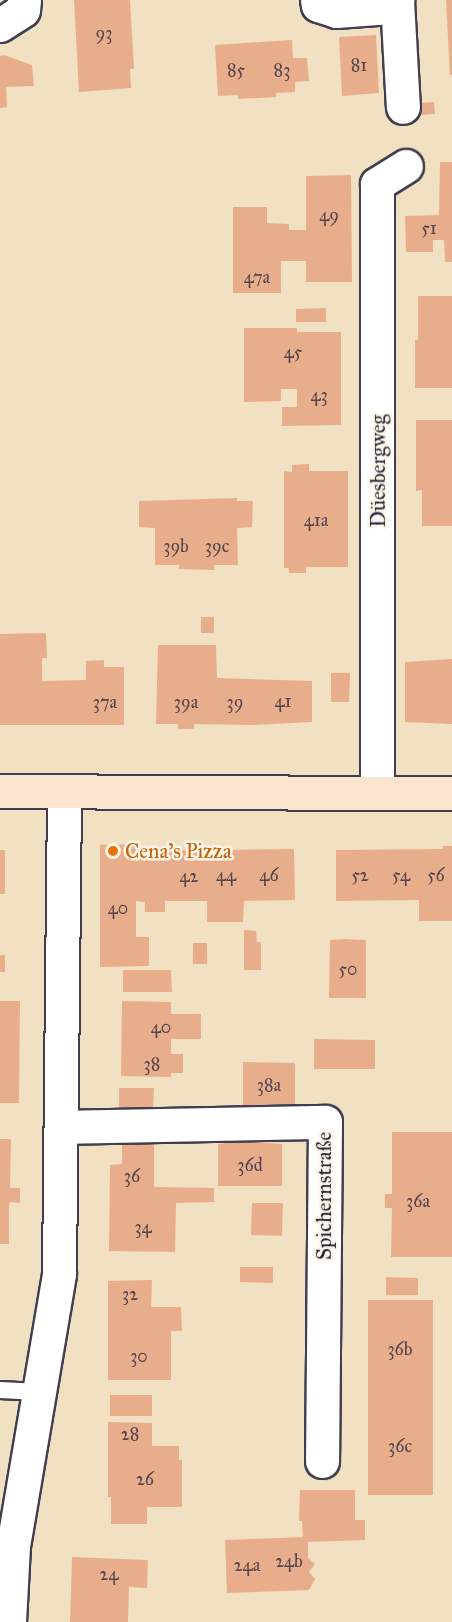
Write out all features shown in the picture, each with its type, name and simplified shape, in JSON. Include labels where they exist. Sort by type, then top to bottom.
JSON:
[{"type":"street","points":[[0,25],[23,10],[24,0]]},
{"type":"street","points":[[316,0],[318,5],[336,11],[377,8],[397,1],[403,107]]},
{"type":"street","name":"Düesbergweg","points":[[377,793],[377,184],[406,166]]},
{"type":"street","points":[[0,791],[452,793]]},
{"type":"street","points":[[9,1622],[13,1546],[59,1273],[64,791]]},
{"type":"street","name":"Spichernstraße","points":[[61,1127],[325,1122],[322,1461]]},
{"type":"lane","points":[[0,1390],[39,1392]]},
{"type":"building","points":[[74,0],[130,0],[134,69],[130,69],[131,88],[79,92]]},
{"type":"building","points":[[446,0],[452,0],[452,75],[450,75]]},
{"type":"building","points":[[376,35],[379,93],[342,96],[339,37]]},
{"type":"building","points":[[292,40],[293,58],[307,58],[309,81],[295,82],[295,92],[276,93],[276,97],[238,99],[238,95],[218,96],[215,45]]},
{"type":"building","points":[[4,55],[32,65],[34,86],[6,87],[7,107],[0,108],[0,56]]},
{"type":"building","points":[[434,102],[435,114],[420,115],[419,103]]},
{"type":"building","points":[[440,162],[452,162],[452,262],[445,262],[444,240],[433,240],[433,252],[406,252],[405,216],[439,215]]},
{"type":"building","points":[[351,175],[352,282],[306,282],[306,261],[281,261],[281,293],[233,293],[233,207],[267,207],[267,223],[289,224],[289,230],[306,230],[306,176]]},
{"type":"building","points":[[418,296],[452,296],[452,388],[415,388]]},
{"type":"building","points":[[326,308],[326,322],[296,322],[296,309]]},
{"type":"building","points":[[244,328],[297,328],[297,332],[341,332],[341,425],[282,426],[282,407],[297,407],[297,389],[281,389],[281,401],[244,402]]},
{"type":"building","points":[[416,420],[452,420],[452,526],[422,526],[422,490],[416,491]]},
{"type":"building","points":[[309,464],[309,471],[348,471],[348,567],[306,567],[306,573],[289,573],[289,568],[284,568],[284,471],[292,472],[292,465]]},
{"type":"building","points":[[237,498],[237,501],[253,501],[252,527],[237,528],[238,565],[214,565],[214,570],[179,569],[179,565],[155,565],[155,528],[139,527],[139,501]]},
{"type":"building","points":[[201,617],[214,617],[214,633],[201,633]]},
{"type":"building","points":[[46,633],[47,658],[42,658],[42,681],[86,680],[86,661],[104,660],[104,667],[124,667],[124,725],[0,725],[0,634]]},
{"type":"building","points":[[158,645],[216,645],[217,678],[312,681],[312,722],[253,725],[194,724],[194,729],[178,729],[178,724],[156,724]]},
{"type":"building","points":[[452,659],[452,724],[405,722],[405,662]]},
{"type":"building","points":[[331,673],[350,673],[349,702],[331,702]]},
{"type":"building","points":[[136,844],[136,851],[294,849],[295,900],[244,901],[243,922],[207,922],[207,901],[165,901],[165,912],[145,912],[145,902],[136,901],[136,937],[149,937],[149,966],[100,967],[100,845]]},
{"type":"building","points":[[443,846],[452,846],[452,921],[419,921],[419,900],[336,901],[336,850],[443,849]]},
{"type":"building","points":[[0,850],[5,850],[5,894],[0,894]]},
{"type":"building","points":[[244,930],[256,931],[257,942],[261,942],[261,970],[244,970]]},
{"type":"building","points":[[330,940],[366,940],[366,998],[329,998]]},
{"type":"building","points":[[193,943],[207,943],[207,964],[193,964]]},
{"type":"building","points":[[0,955],[5,955],[5,972],[0,972]]},
{"type":"building","points":[[123,970],[171,970],[172,992],[123,992]]},
{"type":"building","points":[[0,1001],[20,1001],[19,1103],[0,1103]]},
{"type":"building","points":[[122,1001],[171,1002],[171,1014],[201,1014],[201,1039],[171,1039],[171,1054],[183,1054],[183,1073],[171,1073],[171,1077],[121,1076]]},
{"type":"building","points":[[314,1039],[375,1040],[375,1069],[314,1069]]},
{"type":"building","points":[[243,1062],[295,1063],[295,1107],[243,1107]]},
{"type":"building","points":[[119,1088],[154,1088],[153,1108],[119,1108]]},
{"type":"building","points":[[392,1132],[452,1132],[452,1257],[391,1257],[392,1208],[385,1208],[385,1194],[392,1194]]},
{"type":"building","points":[[122,1136],[154,1136],[154,1187],[214,1188],[214,1202],[176,1203],[175,1252],[109,1251],[110,1165],[122,1164]]},
{"type":"building","points":[[0,1139],[11,1139],[10,1188],[20,1188],[20,1203],[10,1202],[9,1206],[9,1244],[0,1244]]},
{"type":"building","points":[[239,1141],[282,1144],[282,1186],[218,1186],[218,1144]]},
{"type":"building","points":[[252,1203],[283,1203],[282,1236],[251,1235]]},
{"type":"building","points":[[240,1267],[273,1267],[273,1283],[240,1282]]},
{"type":"building","points":[[386,1277],[418,1278],[418,1295],[386,1295]]},
{"type":"building","points":[[152,1280],[151,1307],[181,1307],[182,1331],[171,1331],[171,1380],[108,1380],[108,1281]]},
{"type":"building","points":[[368,1300],[433,1300],[433,1495],[368,1495]]},
{"type":"building","points":[[110,1395],[152,1395],[152,1416],[110,1416]]},
{"type":"building","points":[[108,1422],[152,1423],[152,1446],[179,1446],[179,1460],[182,1460],[182,1507],[147,1507],[147,1524],[111,1524],[111,1497],[108,1497]]},
{"type":"building","points":[[300,1490],[355,1490],[355,1520],[365,1520],[365,1540],[308,1542],[308,1558],[315,1564],[309,1572],[315,1579],[309,1590],[227,1593],[225,1540],[303,1537],[302,1521],[299,1521]]},
{"type":"building","points":[[72,1557],[148,1560],[147,1588],[129,1587],[128,1622],[70,1622]]},
{"type":"place","name":"Cena’s Pizza","points":[[113,851]]}]
